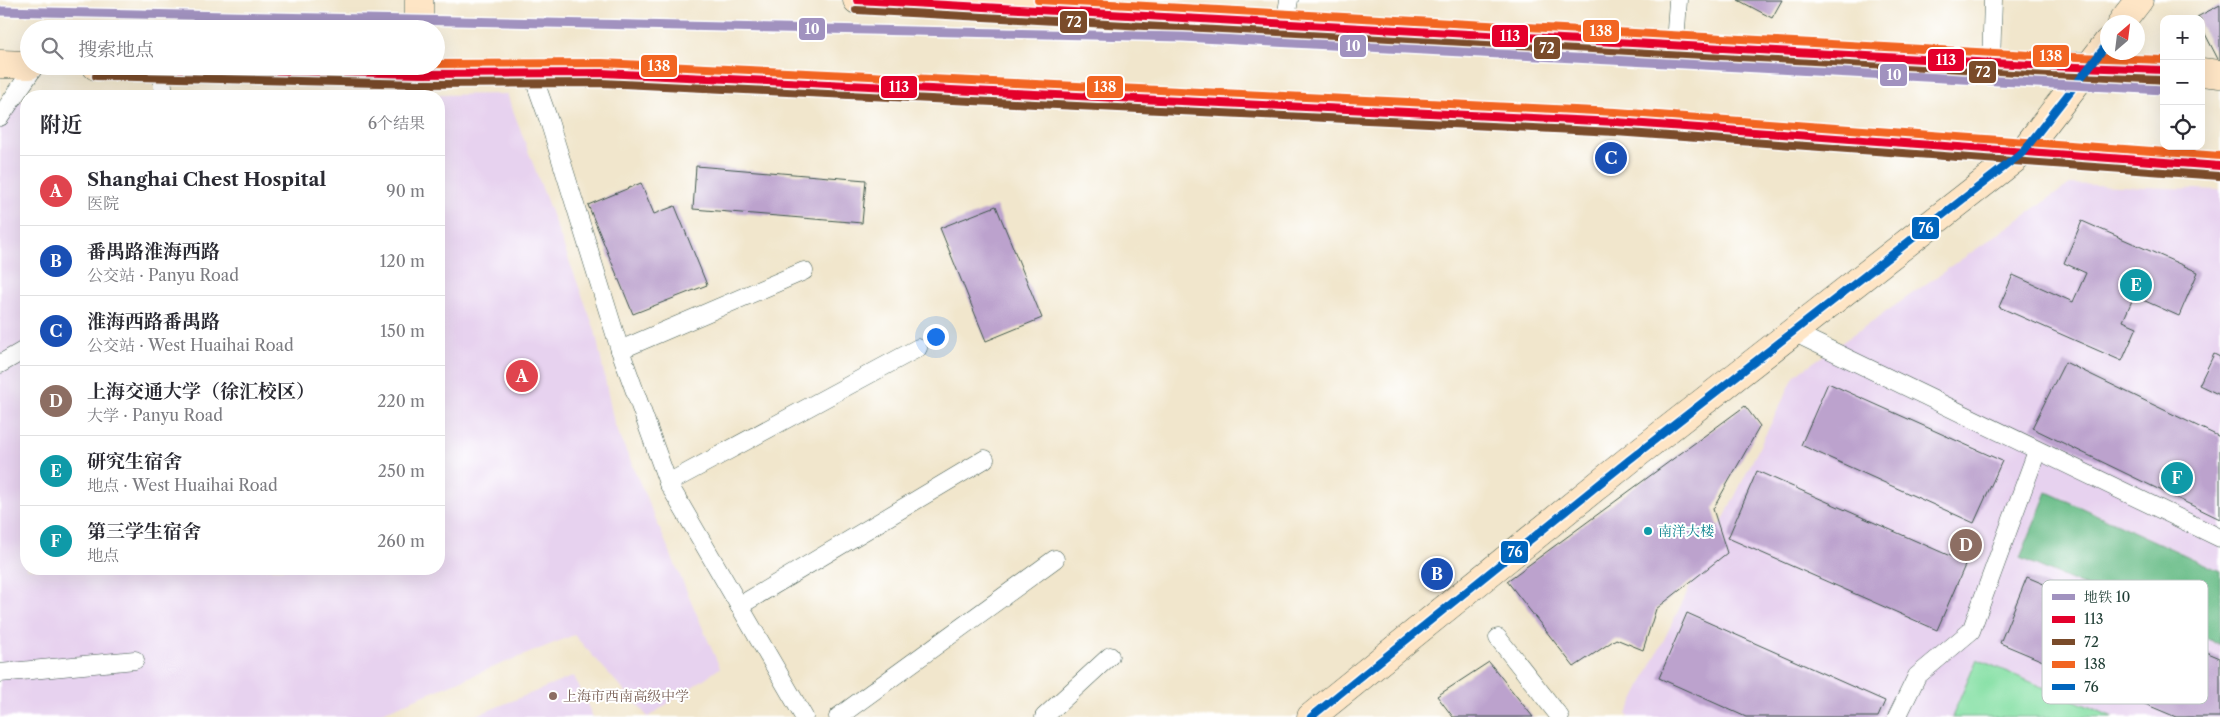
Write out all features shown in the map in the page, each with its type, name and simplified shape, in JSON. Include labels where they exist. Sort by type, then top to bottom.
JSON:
[{"type":"main road","points":[[419,0],[420,20]]},
{"type":"main road","points":[[858,0],[1287,12],[1675,45],[2048,66],[2160,70]]},
{"type":"main road","points":[[2127,15],[2139,0]]},
{"type":"main road","points":[[1312,717],[1629,460],[2022,152],[2100,52]]},
{"type":"main road","points":[[0,64],[20,65]]},
{"type":"main road","points":[[445,71],[532,74],[602,73],[1616,122],[2220,166]]},
{"type":"main road","points":[[2205,72],[2220,74]]},
{"type":"lane","points":[[1675,45],[1678,0]]},
{"type":"lane","points":[[1991,63],[1993,0]]},
{"type":"lane","points":[[532,74],[549,121],[620,350],[668,482],[804,717]]},
{"type":"lane","points":[[0,117],[29,75]]},
{"type":"lane","points":[[162,75],[163,90]]},
{"type":"lane","points":[[620,350],[804,271]]},
{"type":"lane","points":[[1793,332],[2220,538]]},
{"type":"lane","points":[[668,482],[918,348]]},
{"type":"lane","points":[[0,364],[20,352]]},
{"type":"lane","points":[[1897,717],[1917,676],[1971,632],[2037,451]]},
{"type":"lane","points":[[739,606],[985,460]]},
{"type":"lane","points":[[838,717],[1055,559]]},
{"type":"lane","points":[[1498,638],[1560,717]]},
{"type":"lane","points":[[1044,717],[1110,656]]},
{"type":"lane","points":[[0,673],[135,660]]},
{"type":"shaded area","points":[[507,94],[595,330],[614,423],[720,668],[648,717],[574,635],[370,717],[0,717],[0,102],[20,101],[20,575],[445,575],[445,95]]},
{"type":"shaded area","points":[[2070,184],[2220,190],[2220,717],[1629,717],[1627,714],[1795,375]]},
{"type":"shaded area","name":"上海市西南高级中学","points":[[574,676],[593,717],[472,717]]},
{"type":"green space","points":[[2047,492],[2220,571],[2220,644],[2208,639],[2208,580],[2071,580],[2020,558]]},
{"type":"green space","points":[[1977,659],[2042,687],[2042,704],[2083,704],[2113,717],[1952,717]]},
{"type":"building","points":[[1738,0],[1782,0],[1772,18]]},
{"type":"building","points":[[2220,5],[2220,63],[2205,34],[2205,15],[2201,15]]},
{"type":"building","points":[[696,166],[866,180],[862,223],[693,209]]},
{"type":"building","points":[[641,183],[654,214],[675,206],[707,285],[633,314],[588,205]]},
{"type":"building","points":[[996,206],[1042,318],[986,341],[940,228]]},
{"type":"building","points":[[2082,221],[2198,272],[2179,316],[2134,296],[2123,321],[2137,327],[2122,361],[1999,307],[2013,275],[2073,302],[2086,273],[2064,263]]},
{"type":"building","points":[[2214,354],[2220,357],[2220,395],[2199,385]]},
{"type":"building","points":[[2065,362],[2220,437],[2220,519],[2032,428]]},
{"type":"building","points":[[1828,383],[2002,461],[1974,523],[1801,445]]},
{"type":"building","name":"南洋大楼","points":[[1745,406],[1760,426],[1713,509],[1727,553],[1656,609],[1643,650],[1616,639],[1574,667],[1507,581]]},
{"type":"building","points":[[1757,471],[1966,563],[1937,630],[1728,538]]},
{"type":"building","points":[[2027,577],[2042,583],[2042,661],[2000,643]]},
{"type":"building","points":[[1687,613],[1885,701],[1878,717],[1746,717],[1659,678]]},
{"type":"building","points":[[2208,653],[2220,658],[2220,717],[2176,717],[2145,704],[2208,704]]},
{"type":"building","points":[[1489,662],[1533,717],[1453,717],[1437,696]]},
{"type":"metro line","name":"10","points":[[0,11],[410,20]]},
{"type":"metro line","name":"10","points":[[445,21],[1183,37],[2160,90]]},
{"type":"transit line","name":"113","points":[[857,0],[2048,66],[2160,70]]},
{"type":"transit line","name":"138","points":[[1038,0],[2048,56],[2160,60]]},
{"type":"transit line","name":"72","points":[[856,10],[2047,76],[2160,80]]},
{"type":"transit line","name":"76","points":[[1311,717],[1629,460],[2022,153],[2100,53]]},
{"type":"transit line","name":"138","points":[[445,64],[602,63],[1616,112],[2220,156]]},
{"type":"transit line","name":"113","points":[[445,74],[602,73],[1616,122],[2220,166]]},
{"type":"transit line","name":"72","points":[[96,76],[420,84],[602,83],[1615,132],[2219,176]]},
{"type":"place","name":"淮海西路番禺路","points":[[1611,158]]},
{"type":"place","name":"研究生宿舍","points":[[2136,285]]},
{"type":"place","name":"Shanghai Chest Hospital","points":[[522,376]]},
{"type":"place","name":"第三学生宿舍","points":[[2177,478]]},
{"type":"place","name":"南洋大楼","points":[[1648,531]]},
{"type":"place","name":"上海交通大学（徐汇校区）","points":[[1966,545]]},
{"type":"place","name":"番禺路淮海西路","points":[[1437,574]]},
{"type":"place","name":"上海市西南高级中学","points":[[553,696]]}]
